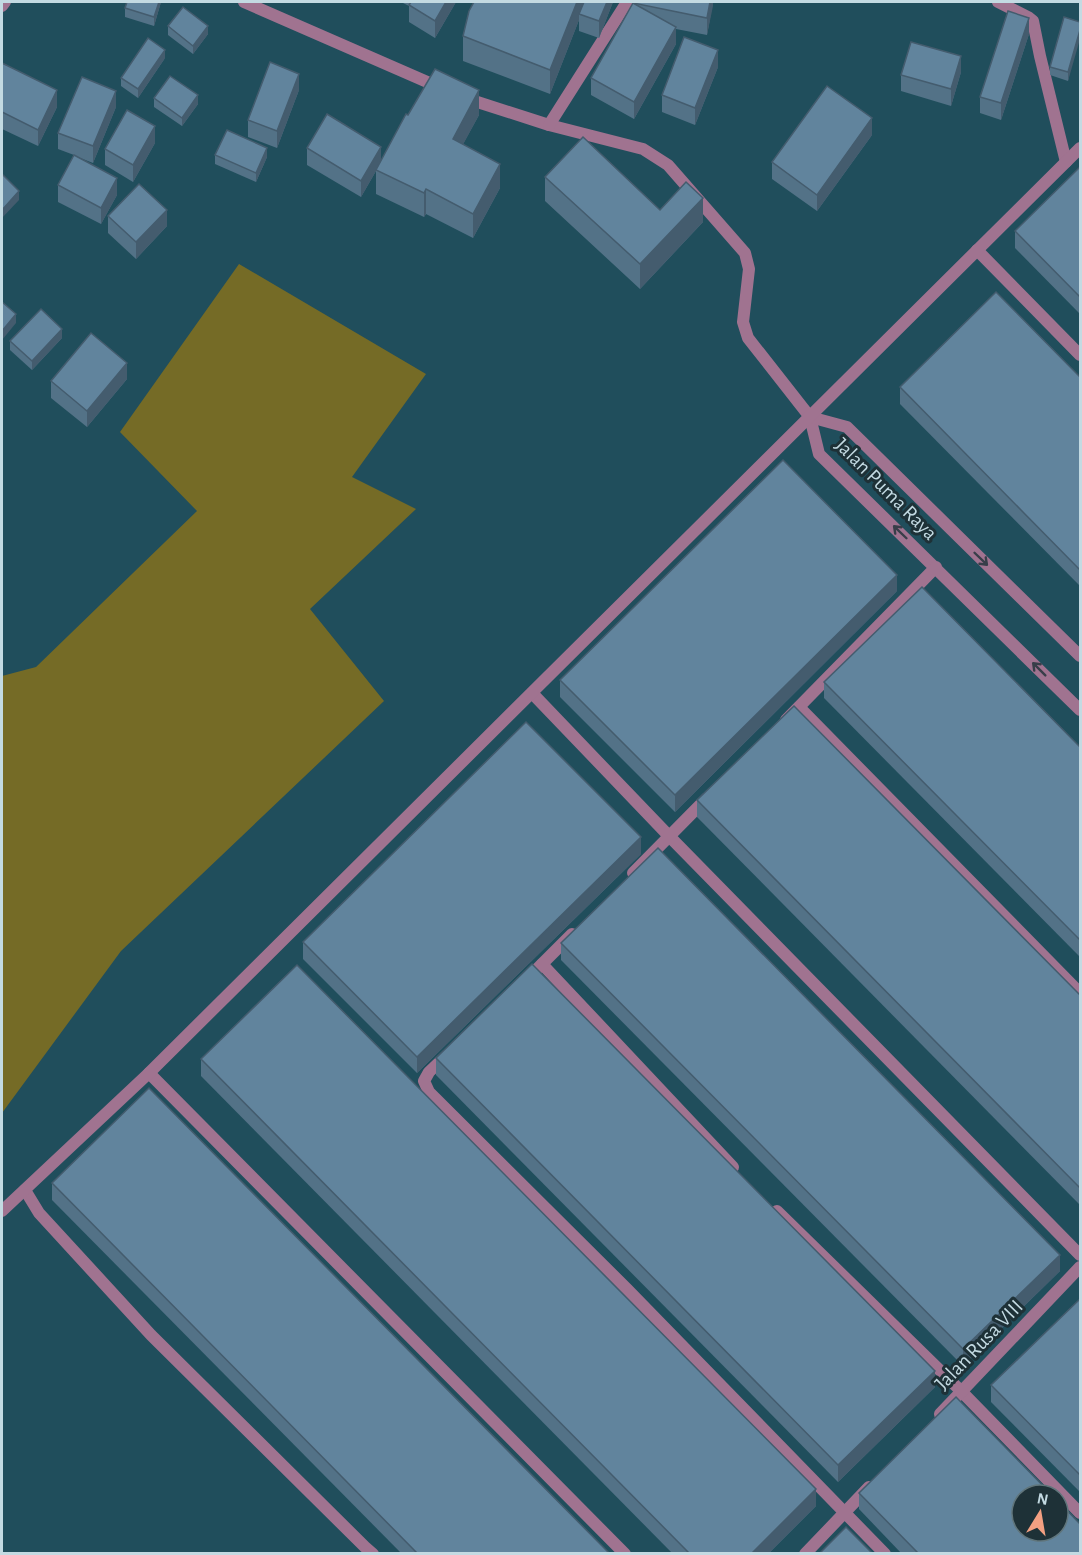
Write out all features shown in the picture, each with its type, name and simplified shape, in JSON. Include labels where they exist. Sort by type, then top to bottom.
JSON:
[{"type":"street","points":[[2,6],[5,2]]},
{"type":"street","points":[[244,2],[474,102],[549,125],[643,149],[668,165],[745,253],[749,268],[743,322],[748,338],[810,417]]},
{"type":"street","points":[[549,125],[627,2]]},
{"type":"street","points":[[998,2],[1033,21],[1066,162]]},
{"type":"street","points":[[2,1211],[149,1073],[1080,148]]},
{"type":"street","points":[[977,250],[1080,355]]},
{"type":"street","name":"Jalan Puma Raya","points":[[810,417],[819,454],[1080,710]]},
{"type":"street","name":"Jalan Puma Raya","points":[[810,417],[847,428],[1080,656]]},
{"type":"street","points":[[775,731],[936,567]]},
{"type":"street","points":[[532,693],[1080,1256]]},
{"type":"street","points":[[799,707],[1080,993]]},
{"type":"street","points":[[622,884],[718,788]]},
{"type":"street","points":[[518,987],[582,924]]},
{"type":"street","points":[[542,964],[740,1175]]},
{"type":"street","points":[[453,1049],[429,1072],[424,1081],[429,1092],[627,1289],[885,1554]]},
{"type":"street","points":[[149,1073],[625,1554]]},
{"type":"street","points":[[25,1190],[39,1213],[151,1335],[373,1554]]},
{"type":"street","points":[[765,1200],[961,1391],[1080,1513]]},
{"type":"street","name":"Jalan Rusa VIII","points":[[930,1424],[1080,1268]]},
{"type":"street","points":[[805,1554],[876,1480]]},
{"type":"shaded area","points":[[239,264],[426,374],[352,477],[416,509],[310,609],[384,701],[121,951],[2,1113],[2,676],[36,667],[197,511],[120,432]]},
{"type":"building","points":[[127,2],[159,2],[154,17],[125,8]]},
{"type":"building","points":[[411,2],[446,2],[435,21],[409,5]]},
{"type":"building","points":[[474,2],[577,2],[550,70],[463,36],[469,11]]},
{"type":"building","points":[[584,2],[607,2],[599,21],[579,14]]},
{"type":"building","points":[[633,2],[710,2],[707,18]]},
{"type":"building","points":[[633,3],[676,27],[634,102],[591,78]]},
{"type":"building","points":[[183,7],[208,26],[193,46],[168,26]]},
{"type":"building","points":[[1008,11],[1029,18],[1001,103],[980,97]]},
{"type":"building","points":[[1064,17],[1080,22],[1080,30],[1068,72],[1050,67]]},
{"type":"building","points":[[684,37],[718,50],[695,108],[662,95]]},
{"type":"building","points":[[148,38],[165,50],[138,89],[121,78]]},
{"type":"building","points":[[911,42],[961,56],[951,89],[901,75]]},
{"type":"building","points":[[270,62],[299,74],[277,131],[248,120]]},
{"type":"building","points":[[2,63],[57,90],[38,130],[2,112]]},
{"type":"building","points":[[435,69],[479,90],[453,139],[500,164],[473,214],[426,189],[424,193],[376,170],[406,114],[408,115]]},
{"type":"building","points":[[170,76],[198,95],[182,118],[154,98]]},
{"type":"building","points":[[82,77],[116,91],[93,146],[58,133]]},
{"type":"building","points":[[827,86],[872,118],[817,195],[772,162]]},
{"type":"building","points":[[127,110],[155,126],[133,165],[105,149]]},
{"type":"building","points":[[327,114],[381,147],[361,181],[307,148]]},
{"type":"building","points":[[227,130],[267,148],[256,173],[215,155]]},
{"type":"building","points":[[583,137],[660,210],[686,182],[703,198],[640,264],[545,177]]},
{"type":"building","points":[[74,155],[117,178],[101,208],[58,185]]},
{"type":"building","points":[[1080,167],[1080,297],[1015,231]]},
{"type":"building","points":[[2,174],[19,191],[2,210]]},
{"type":"building","points":[[139,184],[167,210],[136,242],[108,216]]},
{"type":"building","points":[[996,292],[1080,377],[1080,570],[900,387]]},
{"type":"building","points":[[2,302],[16,314],[2,331]]},
{"type":"building","points":[[41,309],[62,329],[32,361],[10,341]]},
{"type":"building","points":[[91,333],[127,363],[87,411],[51,381]]},
{"type":"building","points":[[783,460],[897,575],[675,795],[560,680]]},
{"type":"building","points":[[922,587],[1080,747],[1080,940],[824,682]]},
{"type":"building","points":[[794,706],[1080,995],[1080,1188],[697,800]]},
{"type":"building","points":[[526,722],[641,837],[417,1057],[303,942]]},
{"type":"building","points":[[658,848],[1060,1255],[963,1349],[561,943]]},
{"type":"building","points":[[532,964],[935,1371],[838,1465],[436,1058]]},
{"type":"building","points":[[297,965],[816,1489],[751,1554],[690,1554],[201,1059]]},
{"type":"building","points":[[149,1088],[610,1554],[418,1554],[52,1183]]},
{"type":"building","points":[[1080,1299],[1080,1475],[991,1385]]},
{"type":"building","points":[[956,1397],[1040,1483],[1010,1483],[1010,1543],[1070,1543],[1070,1514],[1080,1524],[1080,1554],[919,1554],[859,1493]]},
{"type":"building","points":[[846,1527],[873,1554],[819,1554]]}]
